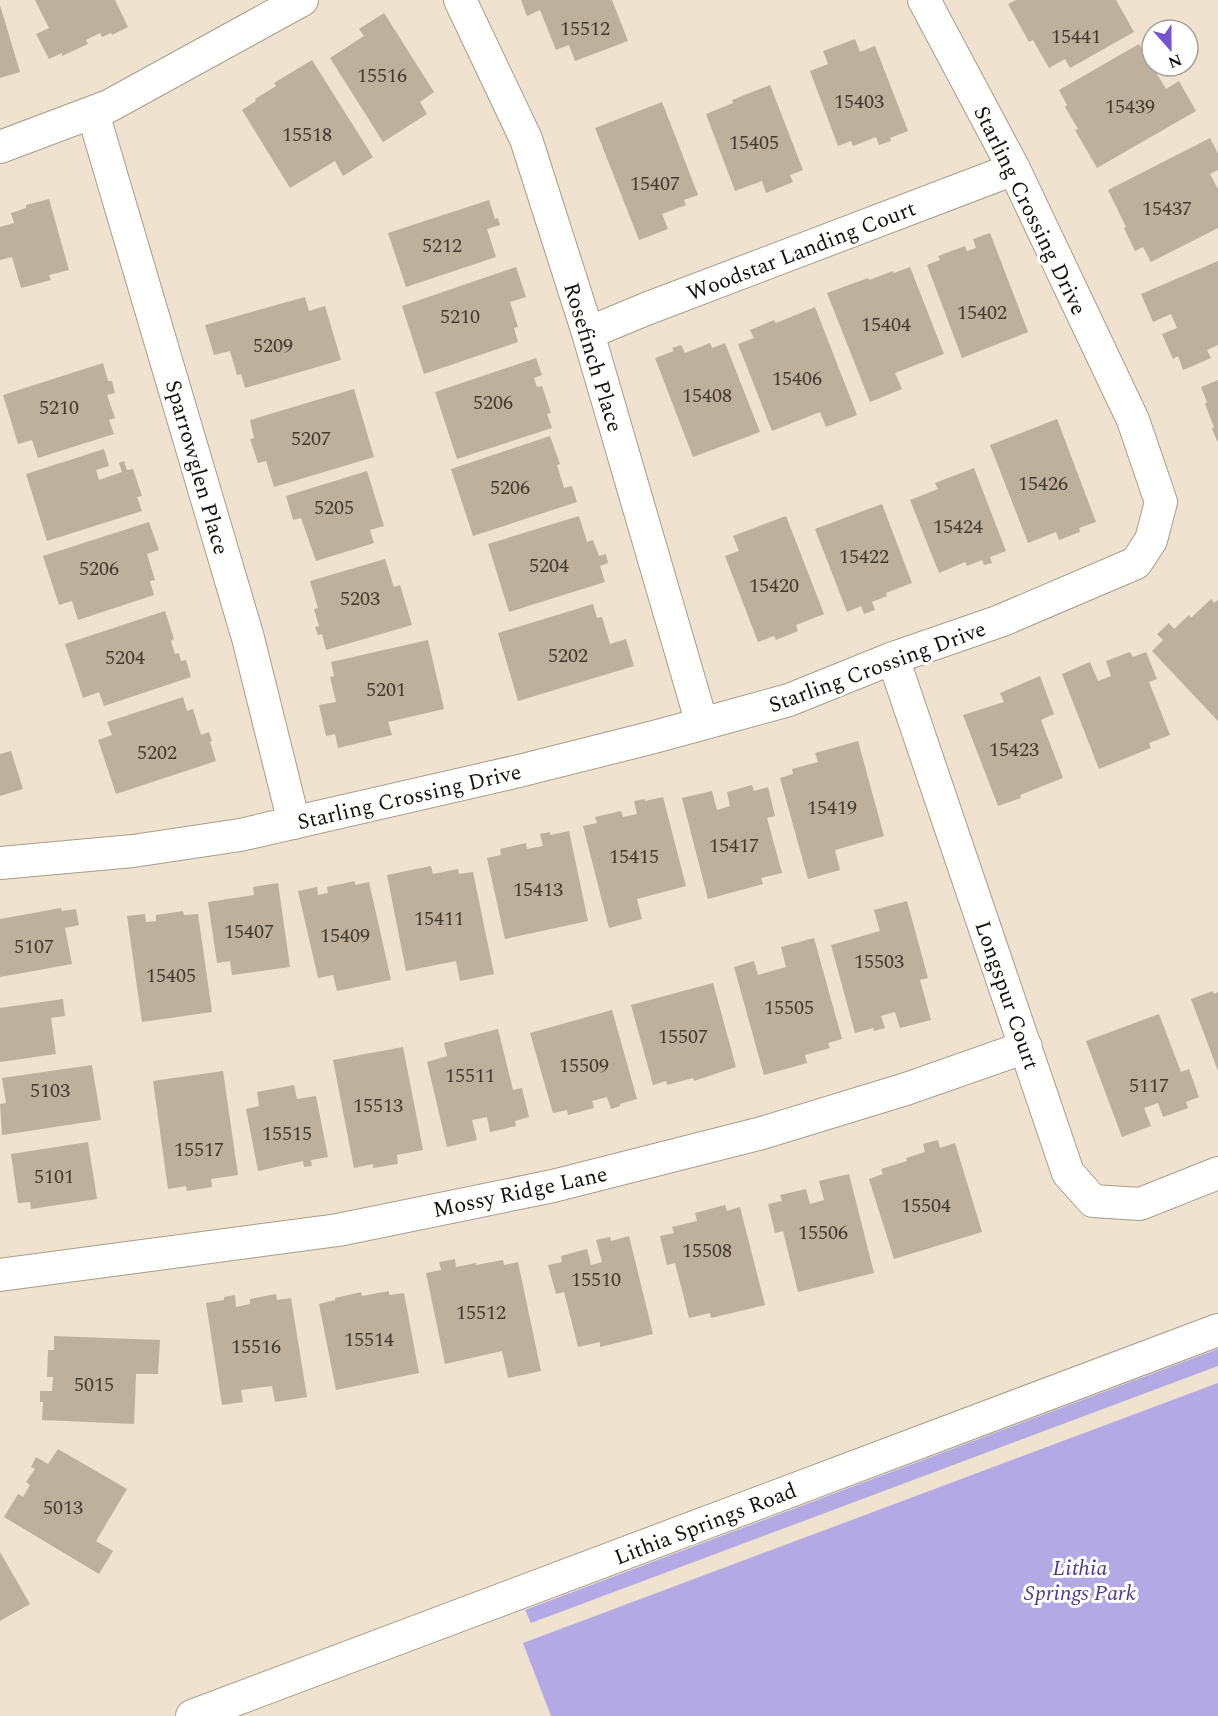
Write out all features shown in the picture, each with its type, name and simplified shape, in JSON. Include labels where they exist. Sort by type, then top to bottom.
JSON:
[{"type":"street","points":[[0,147],[93,112],[130,95],[302,0]]},
{"type":"street","name":"Rosefinch Place","points":[[460,0],[526,139],[588,333],[702,724]]},
{"type":"street","name":"Starling Crossing Drive","points":[[0,863],[133,851],[240,835],[519,771],[702,724],[789,700],[893,658],[1000,621],[1136,563],[1151,540],[1161,502],[1132,420],[1014,169],[924,0]]},
{"type":"street","name":"Sparrowglen Place","points":[[93,112],[248,638],[294,823]]},
{"type":"street","name":"Woodstar Landing Court","points":[[588,333],[645,309],[1014,169]]},
{"type":"street","name":"Longspur Court","points":[[893,658],[1068,1173],[1093,1201],[1140,1204],[1218,1173]]},
{"type":"street","name":"Mossy Ridge Lane","points":[[0,1275],[338,1230],[553,1186],[762,1133],[906,1089],[1026,1047]]},
{"type":"street","name":"Lithia Springs Road","points":[[192,1716],[1218,1330]]},
{"type":"green space","points":[[1218,1349],[1218,1366],[531,1623],[525,1610]]},
{"type":"green space","name":"Lithia Springs Park","points":[[1218,1383],[1218,1716],[551,1716],[523,1643]]},
{"type":"building","points":[[35,0],[115,0],[128,27],[112,35],[111,33],[102,37],[100,33],[86,40],[88,44],[62,56],[62,53],[49,59],[36,34],[49,28]]},
{"type":"building","points":[[521,0],[612,0],[628,41],[575,61],[569,45],[556,50],[540,10],[527,16]]},
{"type":"building","points":[[1016,0],[1116,0],[1134,32],[1070,68],[1065,59],[1049,68],[1033,40],[1029,42],[1008,4]]},
{"type":"building","points":[[0,5],[20,72],[0,78]]},
{"type":"building","points":[[384,13],[434,92],[420,102],[427,114],[383,142],[330,58],[364,36],[359,29]]},
{"type":"building","points":[[855,39],[860,52],[875,46],[908,131],[879,145],[876,137],[853,146],[851,141],[838,146],[810,71],[828,64],[823,51]]},
{"type":"building","points":[[1139,44],[1140,78],[1159,78],[1166,89],[1179,81],[1196,111],[1097,168],[1075,130],[1078,129],[1065,107],[1067,105],[1059,90]]},
{"type":"building","points":[[312,60],[373,157],[343,176],[335,161],[290,188],[242,110],[276,86],[274,83]]},
{"type":"building","points":[[770,85],[803,170],[790,175],[793,182],[766,193],[762,181],[735,191],[706,114],[733,103],[732,100]]},
{"type":"building","points":[[662,102],[698,195],[684,200],[686,205],[662,214],[668,229],[639,240],[595,128]]},
{"type":"building","points":[[1210,138],[1218,154],[1218,170],[1210,174],[1218,189],[1218,228],[1151,262],[1143,247],[1135,251],[1108,190]]},
{"type":"building","points":[[49,199],[69,270],[49,275],[51,280],[21,288],[12,257],[0,260],[0,227],[14,223],[11,213],[26,208],[26,205]]},
{"type":"building","points":[[489,200],[495,219],[498,218],[500,225],[487,229],[496,257],[406,287],[388,233]]},
{"type":"building","points":[[990,233],[1028,332],[962,358],[927,265],[940,260],[938,256],[965,246],[967,251],[976,248],[973,239]]},
{"type":"building","points":[[1218,261],[1218,345],[1207,350],[1211,358],[1183,370],[1178,356],[1173,359],[1162,334],[1177,328],[1171,314],[1153,322],[1141,294]]},
{"type":"building","points":[[516,267],[526,297],[510,302],[518,327],[514,328],[518,342],[424,374],[402,306]]},
{"type":"building","points":[[910,267],[944,354],[895,373],[902,389],[870,402],[827,293],[868,278],[869,280]]},
{"type":"building","points":[[305,297],[309,311],[325,306],[341,360],[245,388],[241,374],[237,375],[230,351],[214,355],[205,325]]},
{"type":"building","points":[[815,307],[857,415],[826,427],[820,412],[772,431],[738,344],[754,338],[750,330],[774,320],[776,323]]},
{"type":"building","points":[[710,343],[712,348],[725,343],[760,432],[693,457],[655,358],[674,351],[672,348],[681,345],[685,353]]},
{"type":"building","points":[[536,358],[542,375],[534,378],[537,387],[542,386],[551,413],[547,414],[552,428],[457,459],[435,392]]},
{"type":"building","points":[[103,363],[108,381],[112,381],[115,393],[107,395],[115,418],[109,420],[114,434],[38,458],[32,440],[18,444],[3,395]]},
{"type":"building","points":[[1218,380],[1218,443],[1201,387]]},
{"type":"building","points":[[354,389],[374,457],[274,487],[266,461],[258,463],[250,439],[254,438],[250,420]]},
{"type":"building","points":[[1057,419],[1096,522],[1079,528],[1080,532],[1059,540],[1056,532],[1028,543],[990,445]]},
{"type":"building","points":[[550,436],[560,464],[557,465],[564,488],[572,486],[577,502],[473,536],[451,469]]},
{"type":"building","points":[[104,449],[109,466],[96,470],[99,480],[122,472],[119,463],[124,461],[127,470],[133,469],[142,496],[137,497],[142,511],[47,541],[26,474]]},
{"type":"building","points":[[974,468],[1006,551],[990,557],[992,563],[984,565],[982,560],[967,566],[965,562],[939,573],[910,500],[938,489],[935,483]]},
{"type":"building","points":[[367,471],[384,526],[370,530],[374,543],[316,561],[301,518],[293,520],[286,496]]},
{"type":"building","points":[[882,504],[912,583],[886,593],[887,596],[872,602],[875,610],[864,614],[861,606],[847,612],[815,529]]},
{"type":"building","points":[[579,516],[587,542],[593,540],[599,556],[606,554],[608,563],[600,566],[605,582],[509,612],[488,544]]},
{"type":"building","points":[[786,516],[824,614],[796,625],[798,631],[776,640],[774,636],[758,642],[725,556],[739,551],[733,536]]},
{"type":"building","points":[[149,522],[159,550],[147,554],[155,580],[150,581],[154,595],[78,620],[72,601],[59,605],[43,556]]},
{"type":"building","points":[[385,559],[394,587],[400,585],[412,625],[326,650],[322,634],[318,635],[315,627],[319,626],[314,609],[318,608],[310,581]]},
{"type":"building","points":[[1211,599],[1214,603],[1218,600],[1218,721],[1152,651],[1163,640],[1157,634],[1169,623],[1174,629],[1189,615],[1191,618]]},
{"type":"building","points":[[593,604],[597,618],[602,617],[610,644],[626,639],[634,666],[518,701],[498,633]]},
{"type":"building","points":[[165,611],[174,639],[171,641],[175,654],[179,653],[181,661],[186,660],[191,677],[104,706],[99,692],[83,698],[65,644]]},
{"type":"building","points":[[428,640],[444,709],[388,722],[392,735],[338,748],[335,734],[326,736],[319,705],[336,702],[330,677],[334,676],[331,662]]},
{"type":"building","points":[[1130,652],[1133,657],[1146,652],[1157,679],[1149,682],[1170,735],[1149,743],[1151,748],[1099,769],[1062,674],[1090,662],[1098,681],[1111,676],[1106,661]]},
{"type":"building","points":[[1040,676],[1054,714],[1041,720],[1063,778],[998,806],[963,715],[1004,702],[1000,693]]},
{"type":"building","points":[[183,697],[187,711],[193,709],[201,735],[209,732],[216,761],[116,794],[98,740],[112,735],[107,722]]},
{"type":"building","points":[[858,741],[884,836],[835,850],[840,870],[808,879],[780,778],[793,774],[792,769],[818,762],[815,753]]},
{"type":"building","points":[[11,751],[23,789],[0,796],[0,754]]},
{"type":"building","points":[[752,785],[754,791],[768,787],[775,816],[767,818],[782,873],[761,878],[763,884],[708,899],[682,798],[712,791],[717,810],[730,806],[727,792]]},
{"type":"building","points":[[663,797],[686,886],[637,899],[642,919],[609,928],[583,826],[597,823],[595,817],[621,811],[623,817],[637,814],[634,801]]},
{"type":"building","points":[[569,831],[588,921],[505,939],[487,858],[501,855],[500,849],[526,843],[527,849],[543,846],[540,834],[550,832],[550,835]]},
{"type":"building","points":[[431,866],[433,874],[458,869],[459,874],[473,872],[494,974],[460,981],[456,961],[406,971],[387,875]]},
{"type":"building","points":[[355,881],[355,885],[369,882],[391,980],[337,991],[333,975],[318,978],[298,891],[317,887],[318,895],[328,893],[327,887]]},
{"type":"building","points":[[278,883],[290,967],[232,975],[230,961],[217,963],[208,902],[254,895],[253,887]]},
{"type":"building","points":[[907,901],[928,978],[920,980],[931,1020],[900,1028],[895,1012],[881,1016],[885,1028],[874,1031],[873,1028],[855,1033],[831,945],[880,931],[874,910]]},
{"type":"building","points":[[61,908],[62,911],[76,909],[79,925],[65,928],[72,964],[0,977],[0,919]]},
{"type":"building","points":[[183,911],[184,915],[198,914],[212,1012],[142,1022],[127,916],[145,914],[146,922],[156,921],[156,915]]},
{"type":"building","points":[[814,938],[842,1039],[828,1043],[830,1048],[805,1055],[807,1063],[764,1075],[734,967],[754,961],[758,975],[786,967],[781,947]]},
{"type":"building","points":[[713,983],[736,1067],[694,1081],[693,1078],[667,1085],[666,1081],[653,1085],[631,1005]]},
{"type":"building","points":[[1213,991],[1214,994],[1218,992],[1218,1071],[1191,999]]},
{"type":"building","points":[[63,999],[65,1016],[51,1018],[56,1054],[0,1062],[0,1008]]},
{"type":"building","points":[[612,1010],[637,1099],[611,1109],[607,1097],[592,1101],[594,1108],[568,1115],[567,1110],[553,1113],[530,1033]]},
{"type":"building","points":[[1159,1014],[1181,1072],[1189,1069],[1199,1097],[1186,1102],[1188,1108],[1163,1117],[1158,1103],[1144,1108],[1151,1126],[1122,1137],[1086,1041]]},
{"type":"building","points":[[498,1029],[513,1090],[522,1088],[529,1117],[515,1121],[516,1126],[490,1132],[487,1117],[472,1120],[477,1140],[447,1147],[427,1062],[447,1056],[444,1043]]},
{"type":"building","points":[[403,1047],[423,1150],[397,1155],[398,1164],[373,1168],[373,1164],[354,1168],[333,1060]]},
{"type":"building","points":[[92,1065],[101,1120],[2,1135],[0,1104],[6,1103],[2,1078]]},
{"type":"building","points":[[223,1071],[238,1175],[211,1179],[212,1187],[187,1191],[186,1186],[168,1189],[153,1081]]},
{"type":"building","points":[[294,1085],[297,1099],[316,1096],[328,1157],[311,1160],[312,1166],[304,1167],[303,1161],[258,1171],[246,1109],[259,1106],[257,1092]]},
{"type":"building","points":[[938,1140],[940,1148],[955,1143],[982,1232],[894,1259],[869,1179],[883,1174],[881,1169],[907,1161],[906,1158],[925,1152],[923,1144]]},
{"type":"building","points":[[88,1142],[97,1199],[31,1209],[30,1202],[18,1203],[11,1154]]},
{"type":"building","points":[[849,1174],[874,1273],[798,1292],[783,1231],[775,1233],[768,1204],[782,1201],[780,1195],[806,1189],[810,1204],[824,1200],[819,1181]]},
{"type":"building","points":[[725,1205],[727,1211],[740,1207],[765,1305],[711,1318],[710,1313],[689,1318],[675,1263],[667,1265],[660,1236],[674,1233],[672,1227],[697,1221],[695,1213]]},
{"type":"building","points":[[629,1236],[653,1334],[600,1347],[600,1342],[578,1347],[564,1292],[556,1294],[548,1265],[562,1262],[561,1256],[587,1249],[591,1265],[602,1262],[596,1240],[610,1237],[611,1241]]},
{"type":"building","points":[[455,1259],[456,1267],[503,1260],[504,1265],[518,1262],[541,1371],[508,1378],[502,1351],[445,1364],[426,1273],[441,1270],[439,1262]]},
{"type":"building","points":[[389,1291],[389,1295],[404,1293],[419,1373],[336,1390],[319,1304],[361,1292],[362,1296]]},
{"type":"building","points":[[276,1294],[277,1300],[291,1298],[307,1397],[275,1402],[272,1386],[241,1390],[243,1402],[222,1405],[206,1303],[224,1300],[224,1297],[235,1295],[236,1307],[250,1304],[250,1299]]},
{"type":"building","points":[[54,1336],[160,1340],[158,1374],[136,1374],[134,1424],[42,1420],[43,1402],[40,1402],[40,1391],[52,1391],[53,1377],[47,1377],[48,1350],[54,1350]]},
{"type":"building","points":[[58,1449],[127,1489],[96,1541],[113,1551],[99,1574],[4,1517],[18,1494],[23,1497],[30,1485],[26,1482],[35,1469],[31,1467],[36,1457],[48,1464]]},
{"type":"building","points":[[0,1552],[30,1604],[0,1621]]}]
